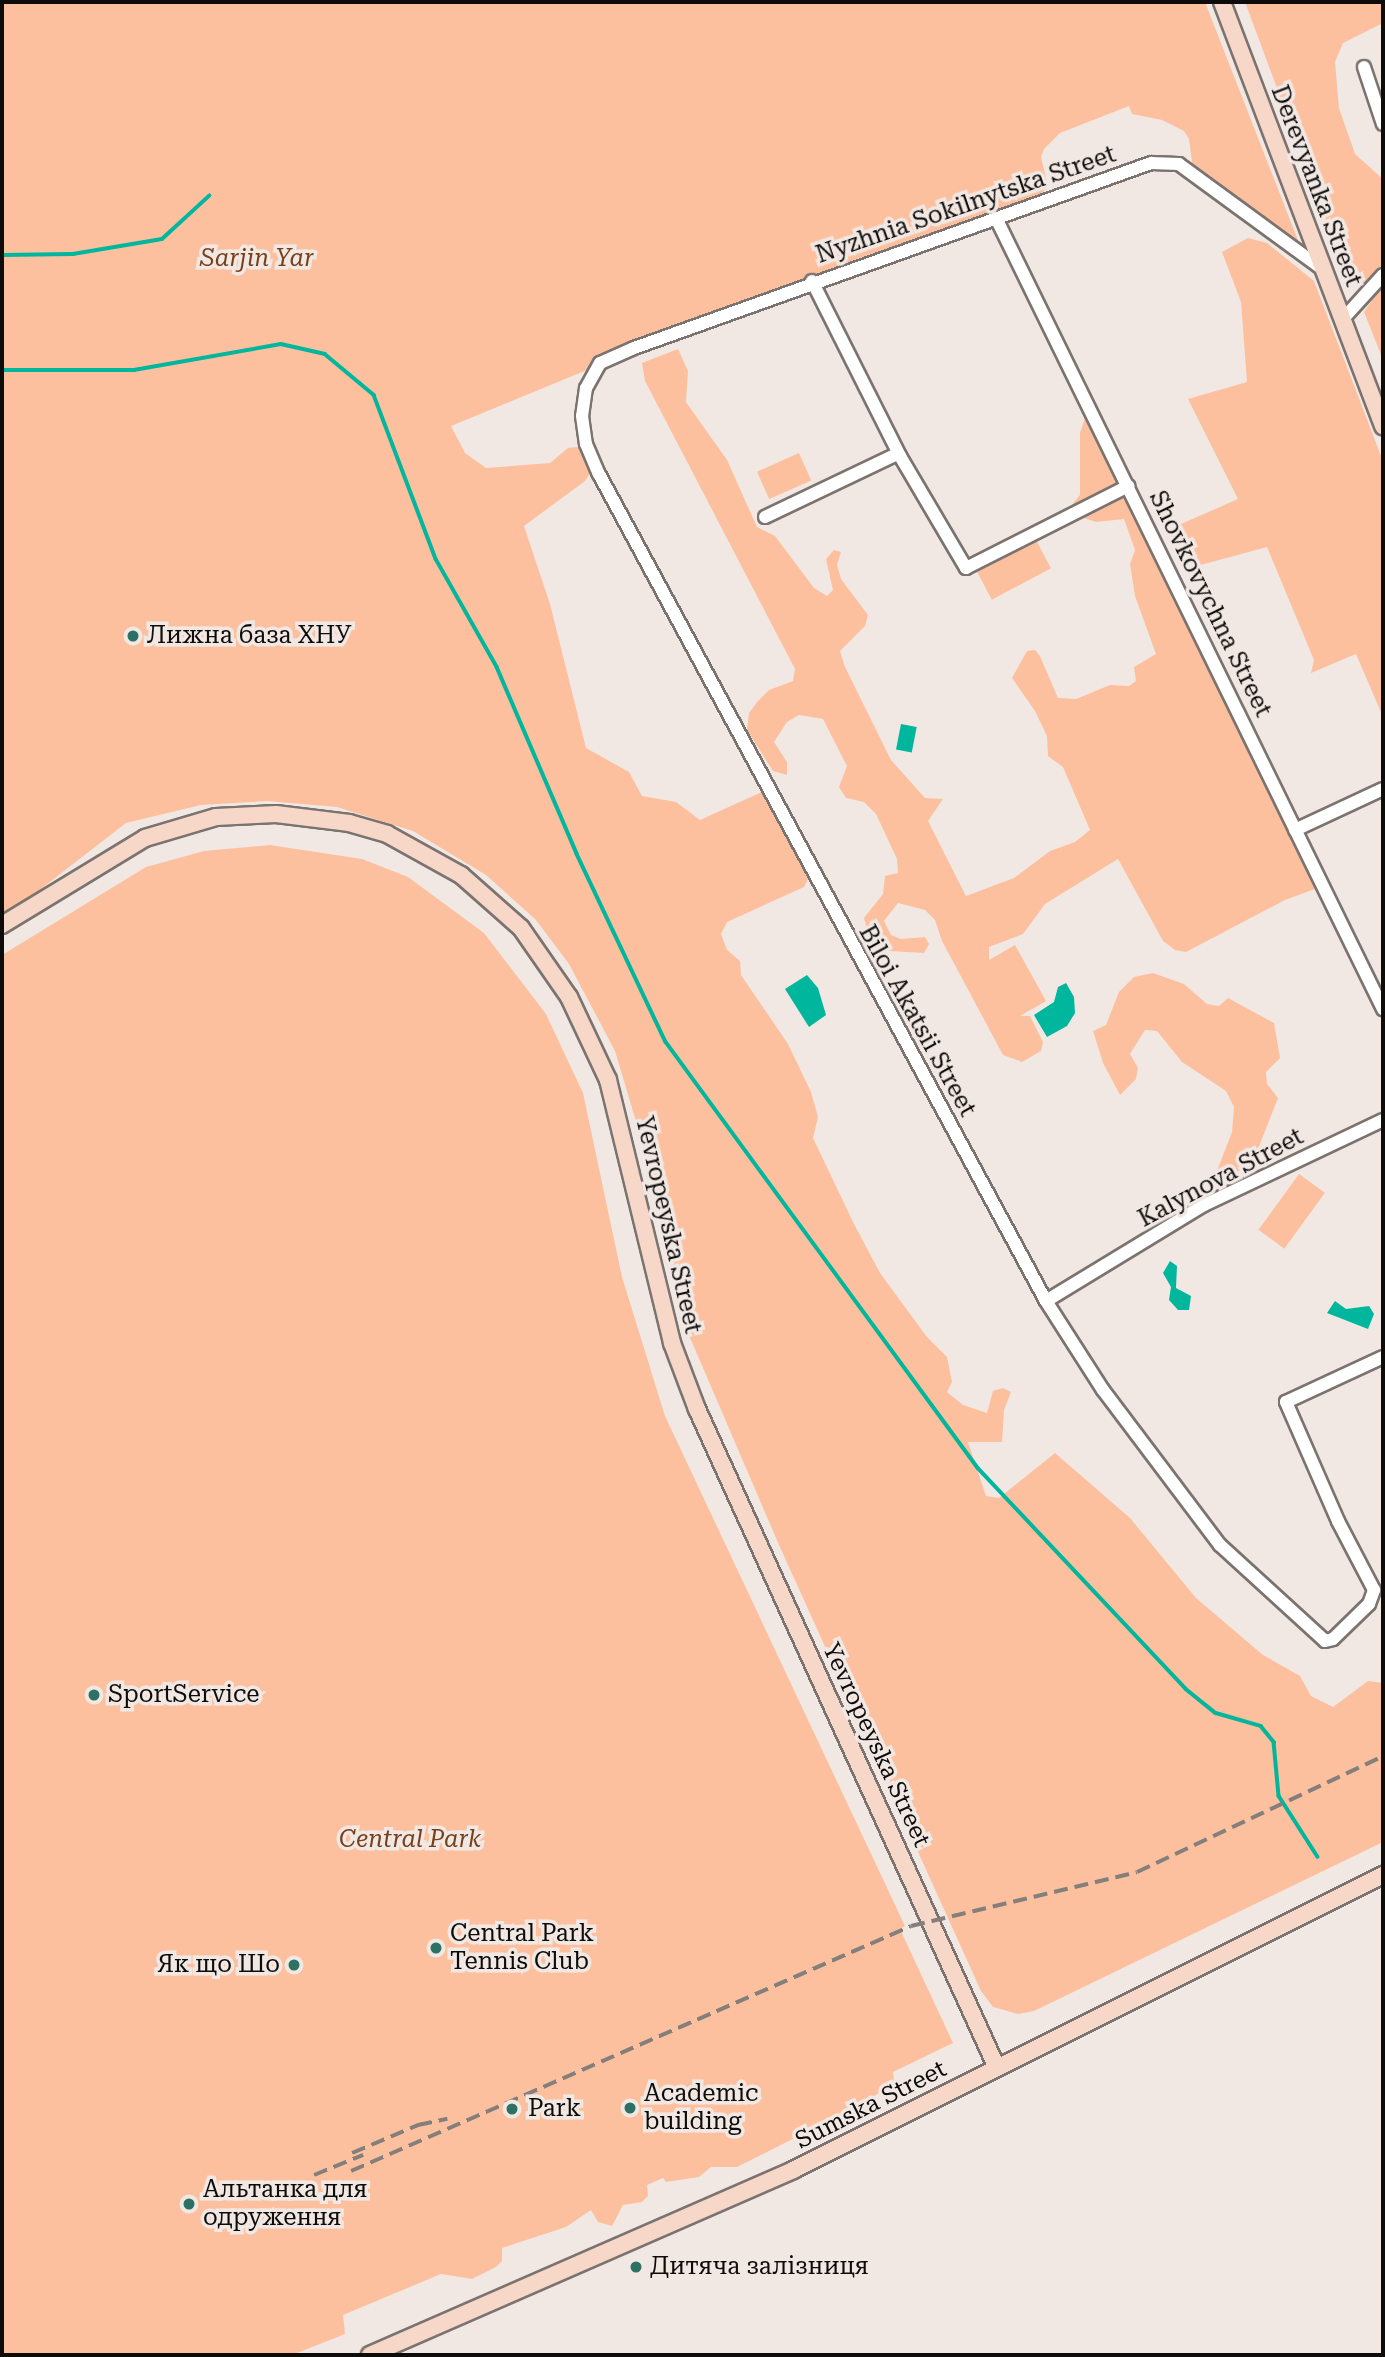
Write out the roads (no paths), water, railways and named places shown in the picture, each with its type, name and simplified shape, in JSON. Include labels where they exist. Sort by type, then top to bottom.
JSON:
[{"type":"main road","name":"Derevyanka Street","points":[[1222,2],[1383,426]]},
{"type":"main road","name":"Yevropeyska Street","points":[[2,925],[145,838],[216,817],[276,814],[349,823],[387,834],[461,875],[521,928],[569,997],[608,1080],[672,1343],[692,1397],[997,2068]]},
{"type":"main road","name":"Sumska Street","points":[[370,2355],[793,2170],[1383,1875]]},
{"type":"street","points":[[1364,66],[1383,124]]},
{"type":"street","name":"Nyzhnia Sokilnytska Street","points":[[600,363],[812,281],[1162,160],[1179,164],[1325,271]]},
{"type":"street","name":"Shovkovychna Street","points":[[996,218],[1383,1009]]},
{"type":"street","points":[[1342,320],[1383,275]]},
{"type":"street","points":[[812,281],[899,453],[966,568],[1128,486]]},
{"type":"street","name":"Biloi Akatsii Street","points":[[600,363],[586,388],[582,416],[586,444],[600,474],[1046,1301],[1103,1390],[1220,1545],[1325,1641],[1333,1639],[1368,1604],[1374,1590],[1287,1407],[1292,1396],[1383,1357]]},
{"type":"street","points":[[765,517],[899,453]]},
{"type":"street","points":[[1295,830],[1383,789]]},
{"type":"street","name":"Kalynova Street","points":[[1046,1301],[1203,1205],[1383,1120]]},
{"type":"waterway","points":[[2,255],[73,254],[162,239],[209,196]]},
{"type":"waterway","points":[[2,370],[134,370],[281,344],[325,354],[374,395],[436,559],[497,667],[577,854],[666,1042],[978,1468],[1186,1689],[1216,1713],[1261,1726],[1274,1742],[1279,1796],[1318,1857]]},
{"type":"railway","points":[[351,2171],[911,1926],[1137,1872],[1383,1756]]},
{"type":"railway","points":[[352,2153],[418,2125],[447,2119]]},
{"type":"railway","points":[[314,2175],[363,2155]]},
{"type":"place","name":"Лижна база ХНУ","points":[[133,636]]},
{"type":"place","name":"SportService","points":[[94,1695]]},
{"type":"place","name":"Central Park Tennis Club","points":[[436,1948]]},
{"type":"place","name":"Як що Шо","points":[[294,1965]]},
{"type":"place","name":"Academic building","points":[[630,2108]]},
{"type":"place","name":"Park","points":[[512,2109]]},
{"type":"place","name":"Альтанка для одруження","points":[[189,2204]]},
{"type":"place","name":"Дитяча залізниця","points":[[636,2267]]},
{"type":"park label","name":"Sarjin Yar","points":[[257,259]]},
{"type":"park label","name":"Central Park","points":[[410,1840]]}]
